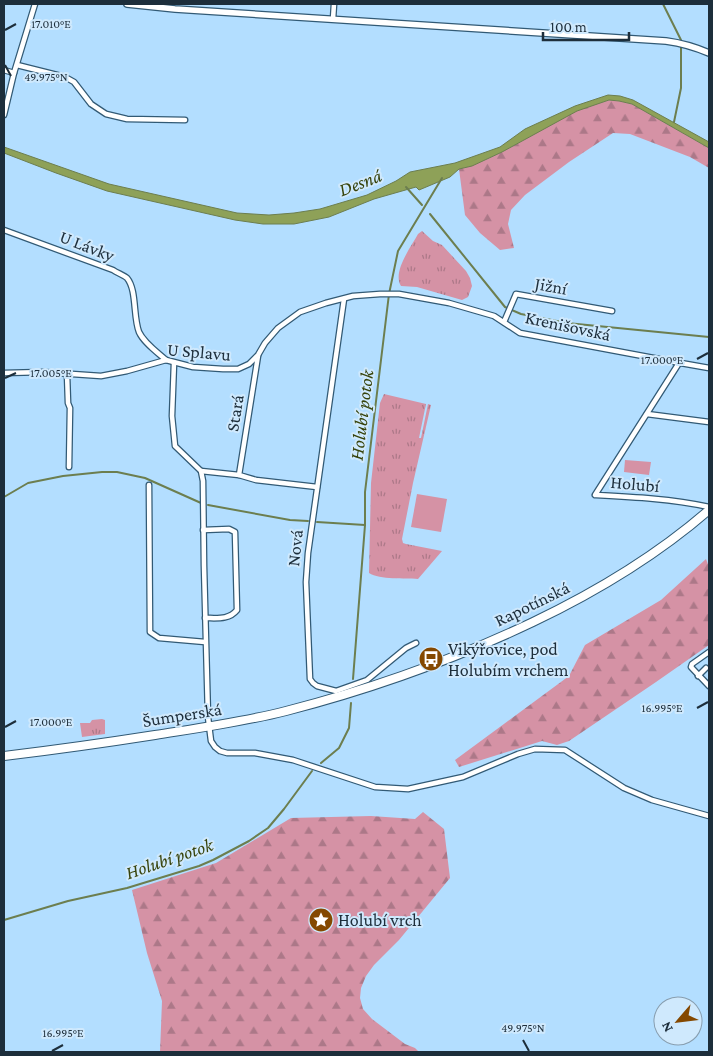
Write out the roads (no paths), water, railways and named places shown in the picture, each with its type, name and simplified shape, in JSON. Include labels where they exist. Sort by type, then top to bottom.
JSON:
[{"type":"main road","name":"Rapotínská","points":[[352,693],[452,658],[502,637],[570,604],[640,562],[678,536],[709,509]]},
{"type":"main road","name":"Šumperská","points":[[4,756],[208,727],[284,711],[352,693]]},
{"type":"street","points":[[4,115],[4,108],[34,4]]},
{"type":"street","points":[[127,4],[174,9],[681,43],[709,53]]},
{"type":"street","points":[[333,19],[334,4]]},
{"type":"street","points":[[17,65],[64,77],[74,82],[91,104],[106,114],[128,119],[185,120]]},
{"type":"street","points":[[4,70],[14,73]]},
{"type":"street","name":"U Lávky","points":[[4,230],[113,270],[126,278],[134,298],[138,331],[150,346],[166,360]]},
{"type":"street","name":"U Splavu","points":[[4,372],[43,372],[101,376],[166,360],[193,367],[238,369],[249,364],[278,328],[300,312],[353,296],[395,294]]},
{"type":"street","name":"Krenišovská","points":[[395,294],[449,303],[494,316],[520,333],[709,368]]},
{"type":"street","name":"Jižní","points":[[504,322],[516,294],[612,311]]},
{"type":"street","name":"Nová","points":[[344,299],[308,553],[306,582],[312,683],[336,691],[364,682],[406,648],[416,643]]},
{"type":"street","name":"Stará","points":[[239,475],[258,355]]},
{"type":"street","points":[[174,363],[172,416],[175,446],[201,471],[203,480],[205,642],[208,727],[212,744],[225,752],[256,753],[293,760],[375,787],[408,789],[463,777],[518,754],[536,749],[565,750],[624,788],[652,800],[709,816]]},
{"type":"street","points":[[679,363],[647,414],[709,422]]},
{"type":"street","points":[[67,374],[68,403],[70,408],[69,467]]},
{"type":"street","name":"Holubí","points":[[647,414],[595,495],[627,496],[682,502],[709,509]]},
{"type":"street","points":[[201,471],[316,487]]},
{"type":"street","points":[[149,484],[150,632],[159,638],[205,642]]},
{"type":"street","points":[[204,530],[229,529],[235,532],[237,610],[228,618],[205,618]]},
{"type":"street","points":[[709,652],[692,664],[691,667],[709,686]]},
{"type":"street","points":[[698,676],[706,668]]},
{"type":"waterway","points":[[663,4],[681,40],[681,88],[674,122]]},
{"type":"waterway","name":"Holubí potok","points":[[353,679],[365,525],[365,492],[389,294],[398,251],[442,178]]},
{"type":"waterway","points":[[406,187],[422,205]]},
{"type":"waterway","points":[[430,214],[505,307],[521,314],[567,323],[709,337]]},
{"type":"waterway","points":[[4,497],[28,483],[63,476],[117,472],[145,478],[201,503]]},
{"type":"waterway","points":[[208,505],[290,520],[308,521]]},
{"type":"waterway","points":[[317,522],[365,525]]},
{"type":"waterway","name":"Holubí potok","points":[[321,763],[339,748],[349,728],[351,703]]},
{"type":"waterway","name":"Holubí potok","points":[[4,920],[68,901],[127,888],[213,860],[249,841],[268,828],[312,771]]},
{"type":"place","name":"Vikýřovice, pod Holubím vrchem","points":[[431,659]]},
{"type":"place","name":"Holubí vrch","points":[[321,920]]},
{"type":"water label","name":"Desná","points":[[360,182]]}]
